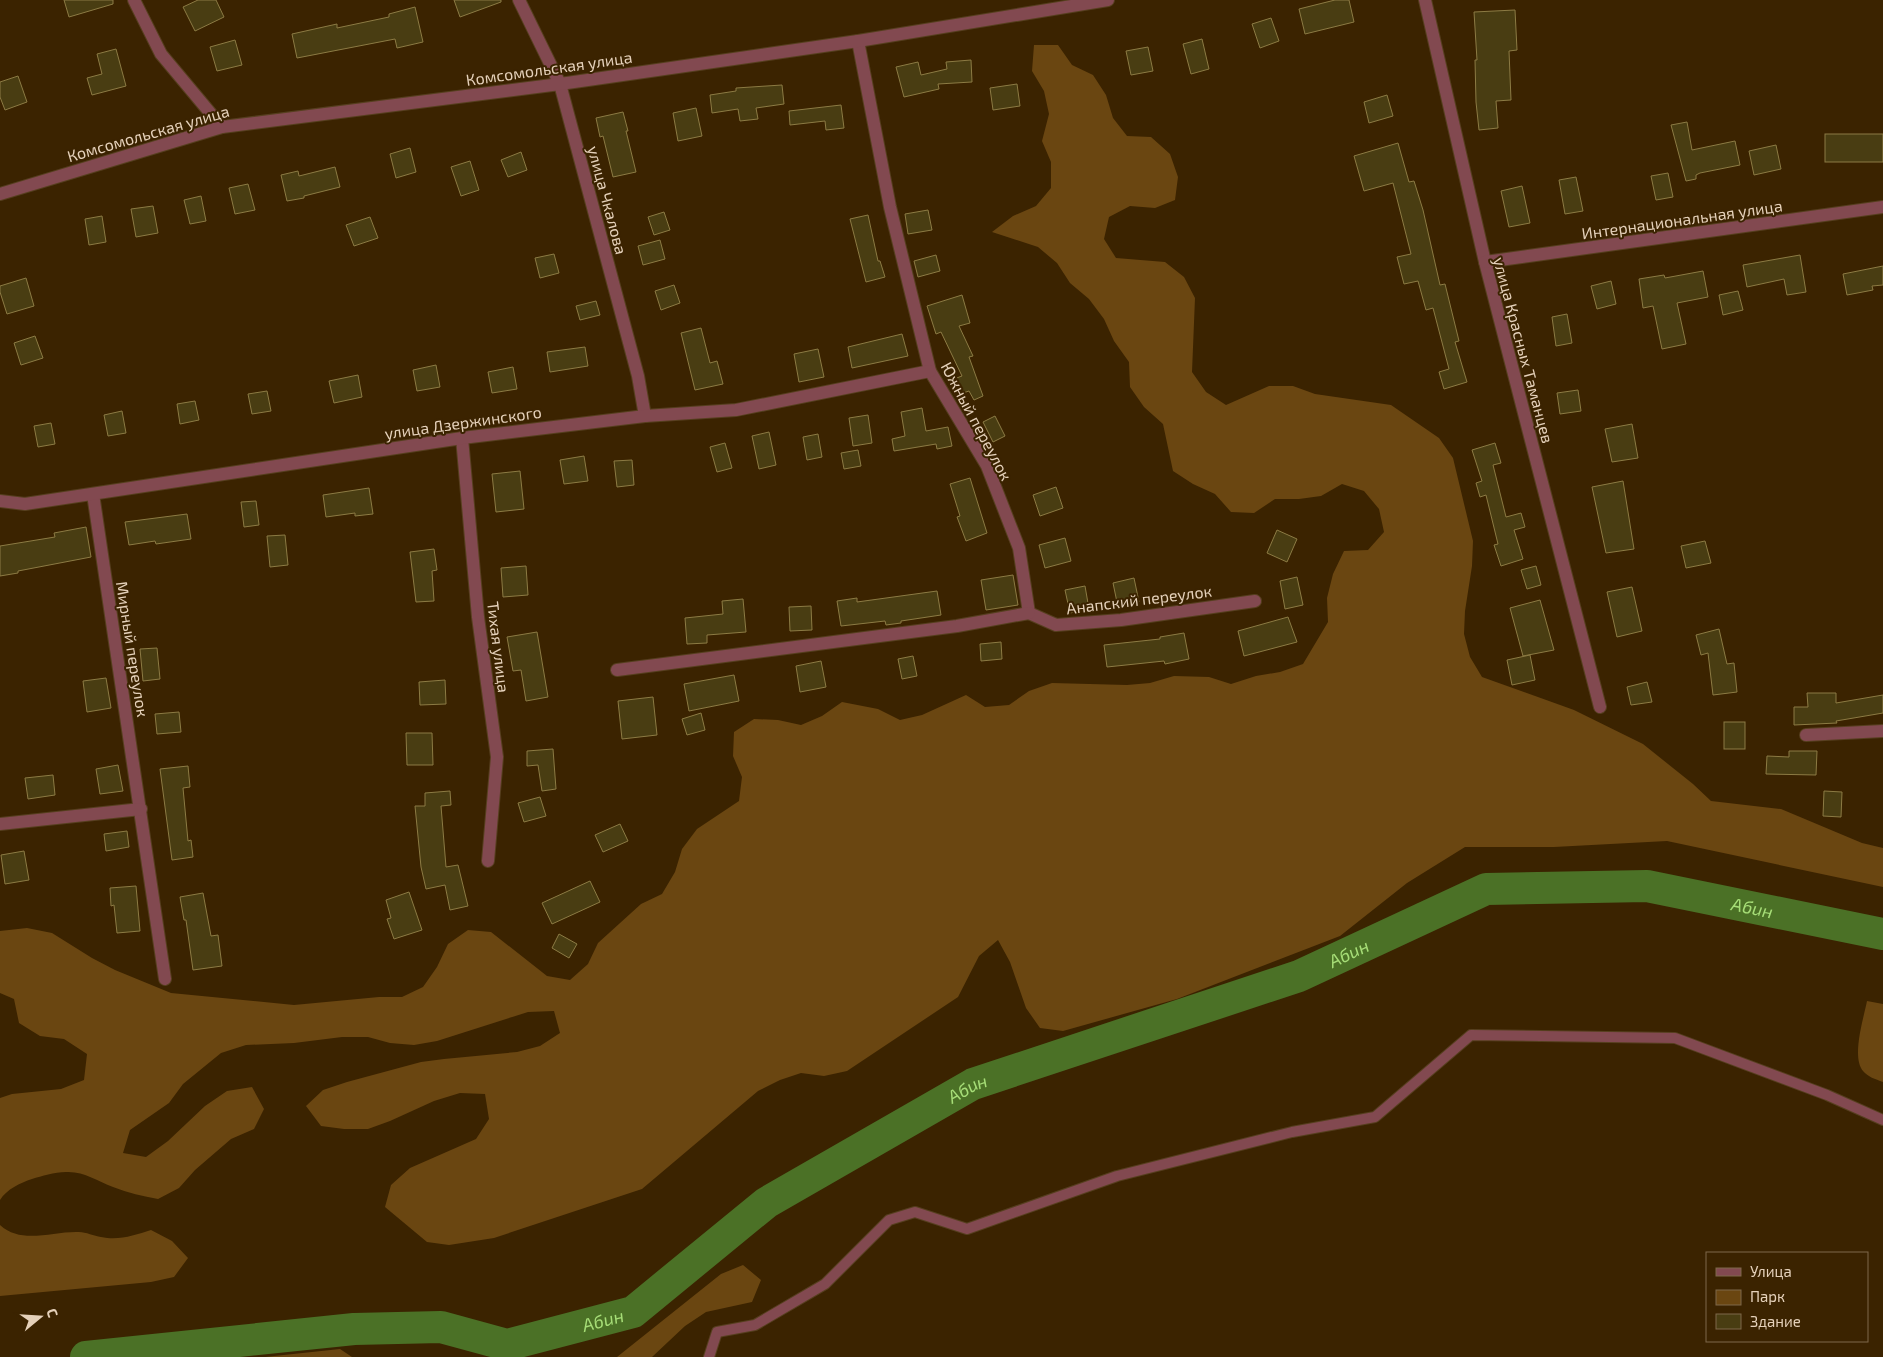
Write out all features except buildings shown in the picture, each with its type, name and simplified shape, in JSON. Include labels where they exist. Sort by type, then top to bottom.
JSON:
[{"type":"street","points":[[134,0],[161,54],[222,126]]},
{"type":"street","name":"улица Чкалова","points":[[519,0],[560,84],[638,376],[645,416]]},
{"type":"street","name":"Комсомольская улица","points":[[0,194],[222,126],[560,84],[858,41],[1108,0]]},
{"type":"street","name":"улица Красных Таманцев","points":[[1426,0],[1484,262],[1600,707]]},
{"type":"street","name":"Южный переулок","points":[[858,41],[890,206],[930,371],[987,466],[1019,548],[1029,613]]},
{"type":"street","name":"Интернациональная улица","points":[[1484,262],[1883,207]]},
{"type":"street","name":"улица Дзержинского","points":[[0,502],[25,504],[462,438],[645,416],[736,410],[930,371]]},
{"type":"street","name":"Тихая улица","points":[[462,438],[478,617],[497,757],[488,861]]},
{"type":"street","name":"Мирный переулок","points":[[93,494],[165,979]]},
{"type":"street","name":"Анапский переулок","points":[[1029,613],[1056,625],[1121,620],[1255,601]]},
{"type":"street","points":[[617,670],[957,626],[1029,613]]},
{"type":"street","points":[[1806,736],[1883,731]]},
{"type":"street","points":[[0,824],[141,809]]},
{"type":"lane","points":[[709,1357],[717,1332],[755,1325],[825,1284],[889,1220],[915,1212],[967,1229],[1117,1176],[1292,1132],[1375,1117],[1471,1034],[1676,1038],[1827,1095],[1883,1120]]},
{"type":"green space","points":[[1034,45],[1058,45],[1072,65],[1093,75],[1106,95],[1113,118],[1127,136],[1151,137],[1170,154],[1178,177],[1175,200],[1155,208],[1130,206],[1109,217],[1104,239],[1116,258],[1165,262],[1184,277],[1195,298],[1192,372],[1206,392],[1226,405],[1269,386],[1293,386],[1315,394],[1391,405],[1439,438],[1453,458],[1473,541],[1464,634],[1470,657],[1482,677],[1574,710],[1643,744],[1711,801],[1781,809],[1862,843],[1883,848],[1883,887],[1667,841],[1554,847],[1465,847],[1407,883],[1340,936],[1177,999],[1063,1031],[1040,1028],[1026,1008],[1010,962],[998,940],[979,956],[958,997],[847,1071],[824,1076],[801,1073],[780,1080],[758,1091],[642,1189],[494,1238],[449,1245],[427,1242],[385,1207],[391,1185],[410,1168],[476,1139],[489,1119],[485,1094],[460,1093],[434,1101],[368,1129],[344,1129],[321,1126],[306,1106],[323,1090],[421,1062],[517,1052],[540,1046],[560,1033],[554,1011],[528,1012],[437,1041],[414,1045],[390,1043],[368,1037],[342,1037],[294,1043],[246,1045],[221,1053],[183,1084],[169,1103],[130,1130],[123,1153],[146,1157],[168,1141],[205,1106],[227,1091],[252,1087],[264,1109],[254,1129],[231,1139],[195,1170],[179,1188],[158,1199],[124,1191],[79,1173],[62,1172],[44,1175],[23,1182],[10,1190],[0,1200],[0,1098],[12,1094],[61,1089],[84,1080],[87,1054],[64,1039],[40,1036],[19,1023],[14,999],[0,993],[0,931],[27,928],[52,933],[115,970],[171,993],[294,1005],[379,997],[402,997],[423,987],[437,967],[448,944],[468,930],[491,932],[547,976],[570,980],[588,964],[598,943],[641,904],[662,894],[675,872],[682,849],[697,829],[739,801],[742,777],[733,756],[734,732],[754,719],[778,720],[801,725],[822,716],[842,702],[878,709],[900,720],[922,715],[966,695],[985,707],[1009,705],[1029,691],[1052,683],[1127,685],[1150,683],[1174,676],[1209,677],[1231,684],[1256,676],[1280,672],[1303,664],[1328,622],[1327,598],[1333,574],[1344,551],[1368,550],[1384,532],[1379,509],[1364,491],[1342,484],[1321,496],[1299,499],[1275,499],[1254,513],[1231,512],[1215,494],[1193,484],[1173,471],[1163,424],[1144,407],[1130,387],[1129,362],[1114,341],[1104,319],[1089,299],[1070,283],[1057,263],[1038,247],[992,232],[1013,216],[1036,206],[1051,188],[1051,162],[1042,141],[1049,114],[1044,91],[1032,71]]},
{"type":"green space","points":[[1867,1001],[1883,1004],[1883,1082],[1872,1078],[1863,1071],[1858,1056],[1859,1037]]},
{"type":"green space","points":[[0,1225],[9,1231],[28,1236],[79,1232],[114,1238],[127,1237],[151,1230],[172,1241],[188,1258],[174,1277],[151,1282],[0,1296]]},
{"type":"green space","points":[[743,1265],[761,1280],[752,1302],[706,1312],[685,1326],[652,1357],[617,1357],[721,1274]]},
{"type":"green space","points":[[340,1349],[352,1357],[265,1357]]},
{"type":"waterway","name":"Абин","points":[[86,1357],[354,1329],[441,1327],[507,1345],[633,1312],[766,1203],[973,1084],[1299,976],[1486,889],[1647,886],[1883,934]]}]
